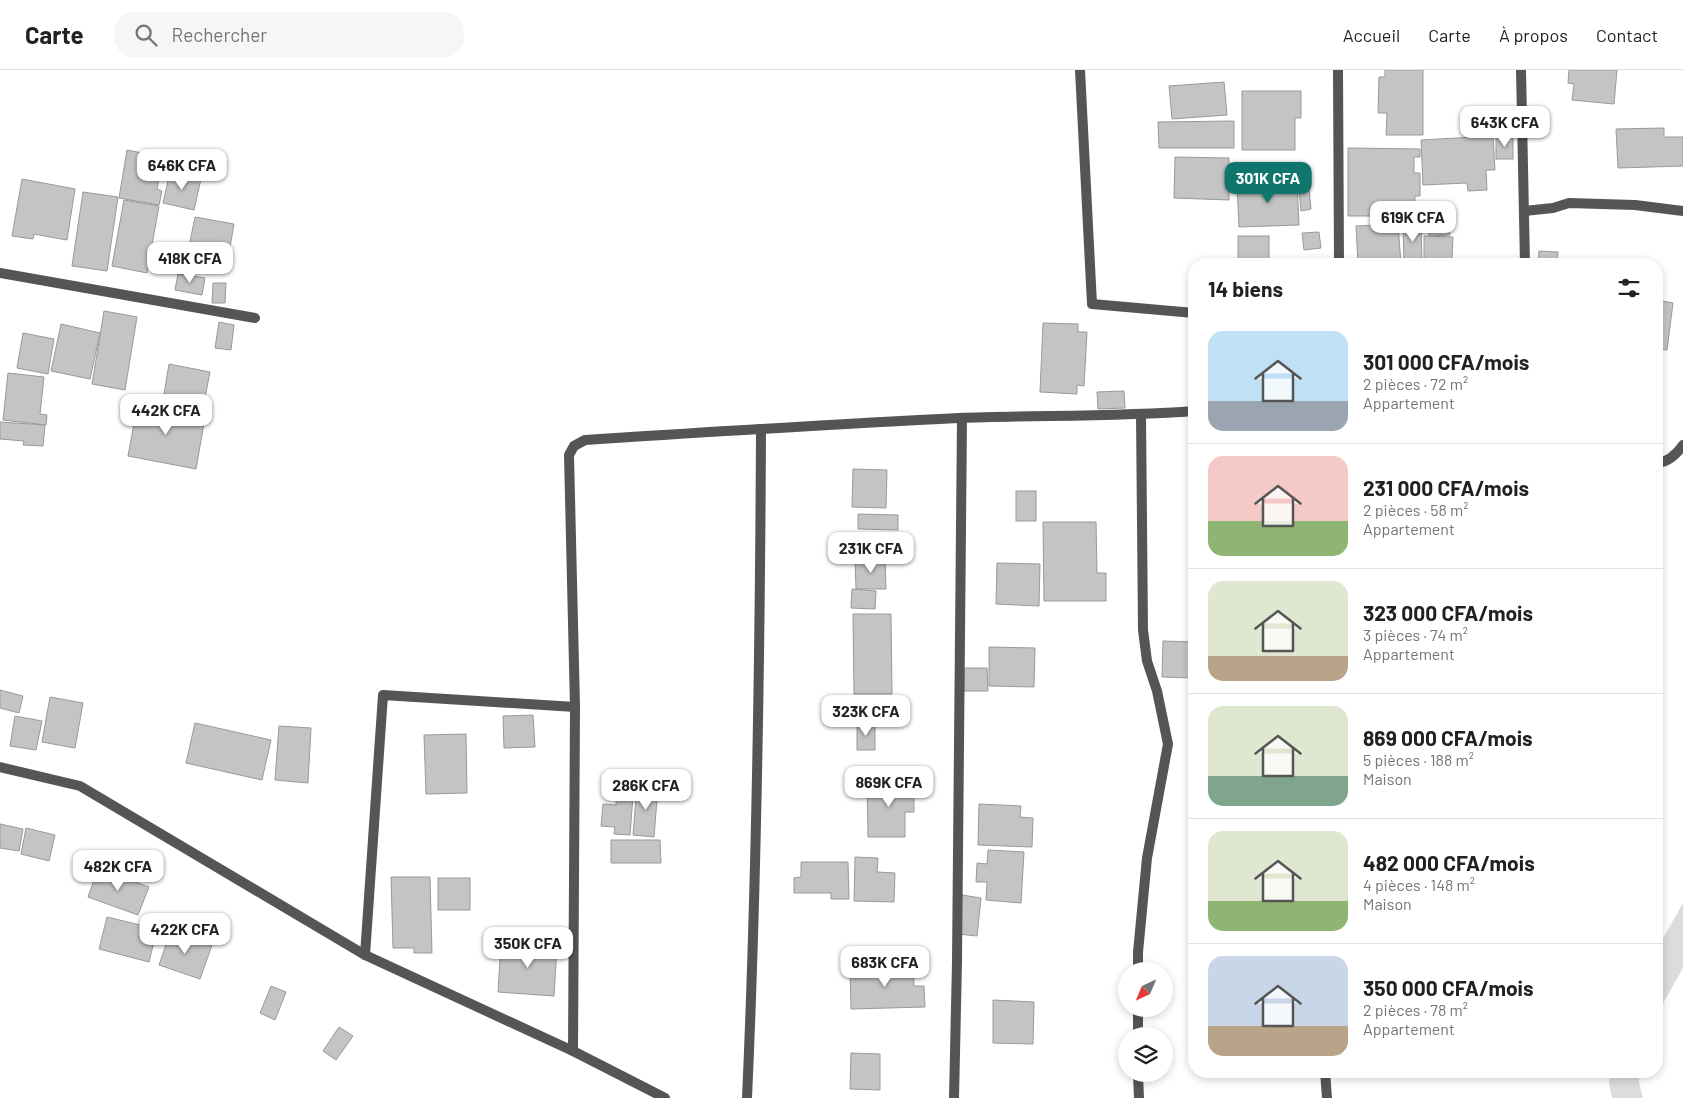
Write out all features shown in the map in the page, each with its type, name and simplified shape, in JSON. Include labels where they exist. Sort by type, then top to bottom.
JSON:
[{"type":"street","points":[[1080,70],[1092,304],[1188,312]]},
{"type":"street","points":[[1338,70],[1339,258]]},
{"type":"street","points":[[1521,70],[1525,258]]},
{"type":"street","points":[[1524,211],[1553,208],[1569,203],[1635,205],[1683,212]]},
{"type":"street","points":[[0,273],[255,318]]},
{"type":"street","points":[[573,1051],[575,707],[569,455],[574,446],[585,440],[761,429],[962,418],[1141,415],[1188,411]]},
{"type":"street","points":[[1138,962],[1146,858],[1168,744],[1158,691],[1147,661],[1143,630],[1141,415]]},
{"type":"street","points":[[954,1098],[958,952],[962,418]]},
{"type":"street","points":[[747,1098],[754,958],[759,714],[761,429]]},
{"type":"street","points":[[1663,462],[1677,454],[1683,445]]},
{"type":"street","points":[[365,955],[383,695],[575,707]]},
{"type":"street","points":[[0,768],[80,786],[365,955],[573,1051],[665,1098]]},
{"type":"street","points":[[1325,1078],[1326,1098]]},
{"type":"street","points":[[1138,1082],[1139,1098]]},
{"type":"shaded area","points":[[1683,903],[1683,968],[1663,1004],[1663,939]]},
{"type":"shaded area","points":[[1609,1078],[1639,1078],[1643,1098],[1612,1098]]},
{"type":"building","points":[[1385,70],[1423,70],[1423,135],[1386,135],[1387,113],[1378,113],[1379,77],[1385,77]]},
{"type":"building","points":[[1569,70],[1617,70],[1614,104],[1572,100],[1574,84],[1568,83]]},
{"type":"building","points":[[1224,82],[1227,115],[1172,119],[1169,86]]},
{"type":"building","points":[[1242,91],[1301,91],[1301,118],[1295,118],[1295,150],[1242,150]]},
{"type":"building","points":[[1234,121],[1234,148],[1159,148],[1158,122]]},
{"type":"building","points":[[1664,128],[1664,137],[1683,137],[1683,166],[1618,168],[1616,129]]},
{"type":"building","points":[[1493,136],[1495,170],[1486,170],[1487,190],[1468,191],[1467,183],[1423,185],[1421,140]]},
{"type":"building","points":[[1496,137],[1513,137],[1513,159],[1496,159]]},
{"type":"building","points":[[1348,148],[1420,149],[1420,157],[1414,157],[1414,173],[1420,173],[1420,196],[1415,196],[1414,216],[1348,216]]},
{"type":"building","points":[[127,150],[163,157],[157,189],[162,191],[159,205],[119,198]]},
{"type":"building","points":[[1175,157],[1229,158],[1229,200],[1174,198]]},
{"type":"building","points":[[170,172],[201,179],[194,210],[163,203]]},
{"type":"building","points":[[22,179],[75,189],[67,240],[34,234],[33,239],[12,236]]},
{"type":"building","points":[[1297,181],[1299,225],[1239,227],[1237,183]]},
{"type":"building","points":[[1309,188],[1311,209],[1301,211],[1299,189]]},
{"type":"building","points":[[83,192],[118,197],[107,271],[72,266]]},
{"type":"building","points":[[124,200],[159,206],[147,273],[112,266]]},
{"type":"building","points":[[195,217],[234,224],[226,270],[186,262]]},
{"type":"building","points":[[1429,221],[1449,221],[1450,235],[1429,236]]},
{"type":"building","points":[[1421,222],[1422,258],[1404,258],[1403,223]]},
{"type":"building","points":[[1398,224],[1401,258],[1358,258],[1356,226]]},
{"type":"building","points":[[1319,232],[1321,248],[1304,250],[1302,233]]},
{"type":"building","points":[[1238,236],[1269,236],[1269,258],[1238,258]]},
{"type":"building","points":[[1424,236],[1453,237],[1452,258],[1424,258]]},
{"type":"building","points":[[1539,251],[1558,252],[1558,258],[1538,258]]},
{"type":"building","points":[[178,274],[205,278],[202,295],[175,290]]},
{"type":"building","points":[[213,283],[226,283],[225,303],[212,303]]},
{"type":"building","points":[[1663,301],[1673,303],[1667,350],[1663,350]]},
{"type":"building","points":[[104,311],[137,317],[125,390],[92,384]]},
{"type":"building","points":[[219,322],[234,325],[231,350],[215,348]]},
{"type":"building","points":[[1043,323],[1078,324],[1078,332],[1087,332],[1084,386],[1077,385],[1077,394],[1040,392]]},
{"type":"building","points":[[61,324],[100,333],[90,379],[51,371]]},
{"type":"building","points":[[23,333],[54,339],[48,374],[17,368]]},
{"type":"building","points":[[169,364],[210,372],[203,408],[163,400]]},
{"type":"building","points":[[8,373],[44,377],[40,414],[47,415],[46,425],[3,420]]},
{"type":"building","points":[[1124,391],[1125,408],[1098,409],[1097,392]]},
{"type":"building","points":[[138,402],[194,412],[193,421],[204,423],[196,469],[128,456]]},
{"type":"building","points":[[0,422],[45,425],[43,446],[23,445],[24,441],[0,439]]},
{"type":"building","points":[[853,469],[887,470],[886,508],[852,507]]},
{"type":"building","points":[[1016,491],[1036,491],[1036,521],[1016,521]]},
{"type":"building","points":[[858,514],[898,515],[898,530],[858,529]]},
{"type":"building","points":[[1043,522],[1096,522],[1097,573],[1106,573],[1106,601],[1044,601]]},
{"type":"building","points":[[885,559],[886,589],[856,589],[855,561]]},
{"type":"building","points":[[997,563],[1040,564],[1039,606],[996,604]]},
{"type":"building","points":[[852,589],[876,591],[875,609],[851,608]]},
{"type":"building","points":[[853,614],[891,614],[892,694],[854,694]]},
{"type":"building","points":[[1163,641],[1188,642],[1188,678],[1162,677]]},
{"type":"building","points":[[989,647],[1035,648],[1034,687],[989,686]]},
{"type":"building","points":[[964,668],[987,668],[988,691],[964,691]]},
{"type":"building","points":[[0,690],[23,696],[19,713],[0,708]]},
{"type":"building","points":[[50,697],[83,703],[75,748],[42,742]]},
{"type":"building","points":[[533,715],[535,747],[504,748],[503,716]]},
{"type":"building","points":[[15,716],[42,721],[36,750],[10,746]]},
{"type":"building","points":[[195,723],[271,740],[262,780],[186,763]]},
{"type":"building","points":[[857,723],[875,724],[875,750],[857,750]]},
{"type":"building","points":[[279,726],[311,728],[308,783],[275,780]]},
{"type":"building","points":[[466,734],[467,793],[426,794],[424,735]]},
{"type":"building","points":[[914,781],[914,812],[905,812],[905,837],[868,837],[867,782]]},
{"type":"building","points":[[617,782],[634,783],[630,835],[614,834],[615,827],[601,826],[603,804],[616,805]]},
{"type":"building","points":[[637,785],[658,787],[654,837],[633,835]]},
{"type":"building","points":[[979,804],[1021,806],[1020,817],[1033,818],[1032,847],[978,845]]},
{"type":"building","points":[[0,824],[23,829],[19,851],[0,848]]},
{"type":"building","points":[[26,828],[55,835],[49,861],[21,854]]},
{"type":"building","points":[[611,840],[660,840],[661,863],[611,863]]},
{"type":"building","points":[[988,850],[1024,852],[1021,903],[986,900],[987,882],[976,882],[977,863],[987,864]]},
{"type":"building","points":[[855,857],[878,858],[877,872],[895,873],[894,902],[854,901]]},
{"type":"building","points":[[801,862],[848,862],[849,899],[831,899],[831,893],[794,893],[794,878],[801,877]]},
{"type":"building","points":[[98,869],[149,887],[138,915],[88,897]]},
{"type":"building","points":[[391,877],[430,877],[432,953],[414,953],[414,948],[393,948]]},
{"type":"building","points":[[438,878],[470,878],[470,910],[438,910]]},
{"type":"building","points":[[962,895],[981,898],[977,936],[958,934]]},
{"type":"building","points":[[107,917],[157,929],[149,962],[99,949]]},
{"type":"building","points":[[171,930],[212,945],[200,979],[159,965]]},
{"type":"building","points":[[501,943],[557,947],[554,996],[498,992]]},
{"type":"building","points":[[913,965],[914,986],[924,986],[925,1007],[851,1009],[850,967]]},
{"type":"building","points":[[271,986],[286,992],[275,1020],[260,1013]]},
{"type":"building","points":[[993,1000],[1034,1002],[1033,1044],[993,1043]]},
{"type":"building","points":[[339,1027],[353,1036],[336,1060],[323,1051]]},
{"type":"building","points":[[851,1053],[880,1054],[880,1090],[850,1089]]}]
